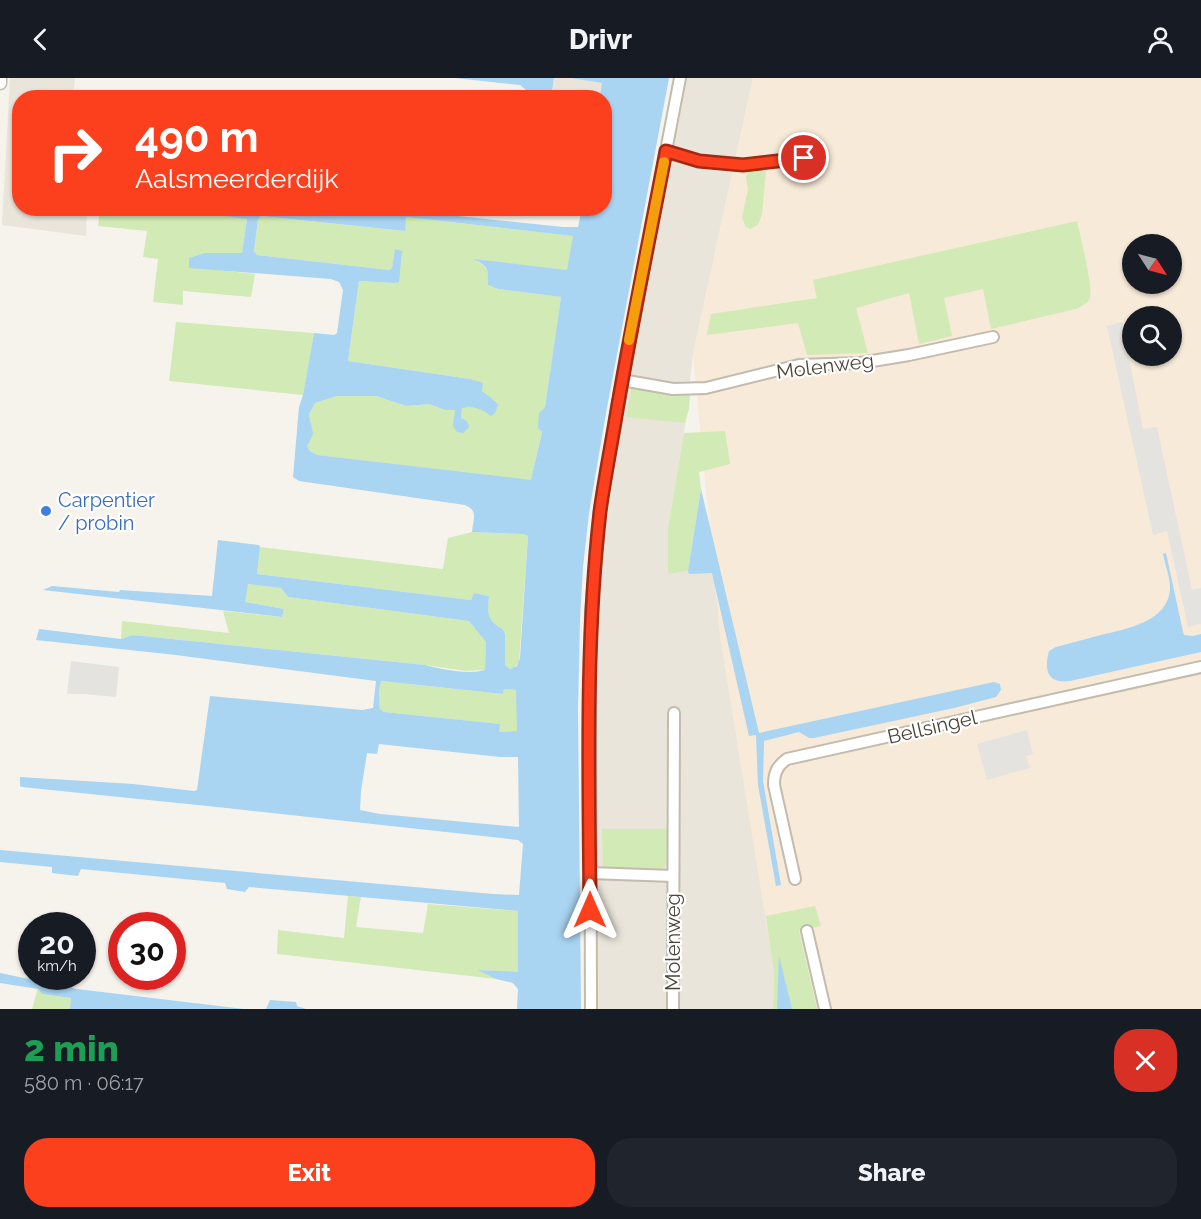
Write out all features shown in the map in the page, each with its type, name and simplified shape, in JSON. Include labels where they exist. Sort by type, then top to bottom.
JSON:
[{"type":"street","points":[[0,78],[0,83]]},
{"type":"street","points":[[591,1009],[590,665],[591,611],[600,509],[622,380],[680,78]]},
{"type":"street","points":[[666,151],[699,161],[743,165],[804,158]]},
{"type":"street","name":"Molenweg","points":[[622,380],[673,388],[705,388],[799,365],[860,363],[993,337]]},
{"type":"street","name":"Bellsingel","points":[[795,879],[774,784],[774,773],[787,759],[1201,667]]},
{"type":"street","name":"Molenweg","points":[[673,1009],[674,713]]},
{"type":"street","name":"Molenweg","points":[[590,873],[673,876]]},
{"type":"street","points":[[807,931],[825,1009]]},
{"type":"shaded area","points":[[10,78],[75,78],[74,90],[12,90],[12,216],[87,216],[86,236],[2,225]]},
{"type":"shaded area","points":[[554,78],[603,83],[602,90],[552,90]]},
{"type":"shaded area","points":[[686,78],[753,78],[693,354],[684,433],[668,528],[668,574],[688,571],[721,572],[774,974],[773,1009],[596,1009],[590,929],[601,557],[622,424]]},
{"type":"shaded area","points":[[753,78],[1201,78],[1201,1009],[780,1009],[720,636],[693,354]]},
{"type":"shaded area","points":[[1122,322],[1122,366],[1131,366],[1143,429],[1157,427],[1192,590],[1201,588],[1201,624],[1188,627],[1167,531],[1153,535],[1107,326]]},
{"type":"shaded area","points":[[71,661],[119,667],[116,697],[67,694]]},
{"type":"shaded area","points":[[1027,730],[1033,754],[1026,756],[1030,768],[987,780],[977,744]]},
{"type":"green space","points":[[766,171],[762,214],[758,225],[750,229],[746,227],[742,218],[748,189],[746,177],[748,172]]},
{"type":"green space","points":[[99,216],[247,218],[242,254],[205,253],[189,267],[255,274],[251,297],[183,291],[183,305],[153,302],[158,259],[143,257],[147,231],[98,226]]},
{"type":"green space","points":[[261,216],[404,231],[405,217],[574,236],[567,270],[475,260],[487,270],[488,285],[498,289],[561,297],[545,407],[539,413],[542,431],[531,481],[317,455],[310,451],[307,446],[311,423],[309,414],[315,403],[337,396],[376,396],[406,406],[429,404],[445,410],[455,410],[461,418],[462,408],[465,406],[480,408],[495,401],[470,379],[348,361],[359,281],[395,283],[395,250],[392,268],[389,270],[257,255],[254,251],[258,220]]},
{"type":"green space","points":[[1077,221],[1088,272],[1090,297],[1076,309],[991,329],[983,289],[944,298],[952,336],[919,344],[909,293],[856,308],[868,353],[807,355],[798,323],[707,335],[711,314],[817,298],[813,280]]},
{"type":"green space","points":[[176,322],[314,333],[303,395],[169,381]]},
{"type":"green space","points":[[631,389],[690,395],[685,423],[626,417]]},
{"type":"green space","points":[[725,431],[730,464],[699,472],[701,489],[688,571],[668,574],[668,528],[684,433]]},
{"type":"green space","points":[[472,532],[528,536],[519,662],[514,668],[510,669],[505,665],[505,634],[490,617],[489,596],[474,593],[471,600],[257,574],[260,547],[443,569],[448,538]]},
{"type":"green space","points":[[247,584],[281,588],[288,597],[469,621],[486,642],[485,670],[466,671],[133,635],[121,639],[122,621],[229,633],[223,611],[282,617],[284,609],[245,602]]},
{"type":"green space","points":[[380,681],[503,694],[504,689],[517,690],[517,731],[499,732],[499,724],[384,712],[380,709]]},
{"type":"green space","points":[[602,829],[668,829],[667,862],[661,870],[603,869]]},
{"type":"green space","points":[[348,896],[361,897],[356,927],[423,933],[428,904],[518,911],[518,973],[480,970],[496,979],[277,954],[278,930],[344,938]]},
{"type":"green space","points":[[815,906],[821,926],[799,931],[817,1009],[773,1009],[774,974],[766,916]]},
{"type":"green space","points":[[37,990],[42,994],[71,998],[70,1009],[32,1009]]},
{"type":"water","points":[[455,78],[554,78],[552,90],[526,90],[520,85]]},
{"type":"water","points":[[571,78],[669,78],[606,413],[589,513],[583,567],[578,709],[581,1009],[517,1009],[518,989],[513,983],[496,979],[478,970],[518,972],[518,911],[249,887],[245,892],[227,889],[225,883],[81,869],[78,876],[52,873],[52,867],[0,862],[0,850],[519,895],[523,844],[518,840],[22,787],[20,777],[133,784],[194,791],[197,790],[210,696],[362,710],[373,708],[376,681],[176,655],[36,640],[39,629],[121,639],[133,635],[425,665],[463,672],[485,670],[486,642],[469,621],[288,597],[281,588],[248,584],[245,602],[284,609],[282,617],[43,590],[52,586],[119,592],[120,590],[212,596],[218,540],[259,545],[257,574],[471,600],[474,593],[489,596],[490,618],[505,634],[505,665],[510,669],[517,666],[520,658],[528,536],[472,532],[474,513],[465,505],[299,481],[293,477],[299,407],[314,333],[334,335],[337,333],[343,290],[339,282],[331,279],[189,268],[189,258],[205,253],[242,253],[247,219],[226,216],[261,216],[457,216],[578,227],[580,216],[612,216],[612,90],[601,90],[602,83]],"holes":[[[261,216],[405,231],[406,217],[573,236],[567,270],[473,259],[486,269],[488,285],[498,289],[561,297],[545,407],[539,413],[538,428],[542,432],[531,480],[317,455],[307,446],[313,434],[309,414],[315,403],[337,396],[376,396],[406,406],[429,404],[445,410],[455,410],[453,426],[457,432],[463,433],[469,427],[467,421],[461,418],[462,408],[477,408],[491,416],[495,413],[498,405],[482,391],[483,383],[470,379],[348,361],[359,281],[399,282],[402,251],[395,249],[392,268],[389,270],[257,255],[254,251],[258,220]],[[381,681],[503,694],[504,689],[516,690],[517,731],[499,732],[500,724],[384,712],[380,709]],[[379,744],[518,757],[519,827],[380,814],[360,810],[367,753],[377,754]]]},
{"type":"water","points":[[701,489],[759,733],[994,682],[1000,684],[1001,690],[996,697],[954,708],[814,738],[809,738],[799,732],[764,741],[763,781],[781,885],[776,886],[758,785],[756,735],[749,736],[712,573],[689,574],[688,571]]},
{"type":"water","points":[[1166,553],[1184,635],[1201,634],[1201,652],[1070,681],[1052,678],[1047,670],[1049,651],[1056,647],[1133,627],[1153,617],[1161,610],[1170,590],[1163,554]]},
{"type":"water","points":[[779,956],[792,1009],[777,1009]]},
{"type":"water","points":[[0,973],[18,977],[18,986],[0,983]]},
{"type":"water","points":[[39,990],[85,990],[244,1009],[70,1009],[71,998],[42,994]]},
{"type":"water","points":[[270,1000],[296,1002],[297,1006],[306,1009],[266,1009]]},
{"type":"slow traffic","points":[[629,340],[664,162]]},
{"type":"place","name":"Carpentier / probin","points":[[46,511]]},
{"type":"route","points":[[590,910],[591,611],[600,509],[666,151],[699,161],[743,165],[804,158]]}]
